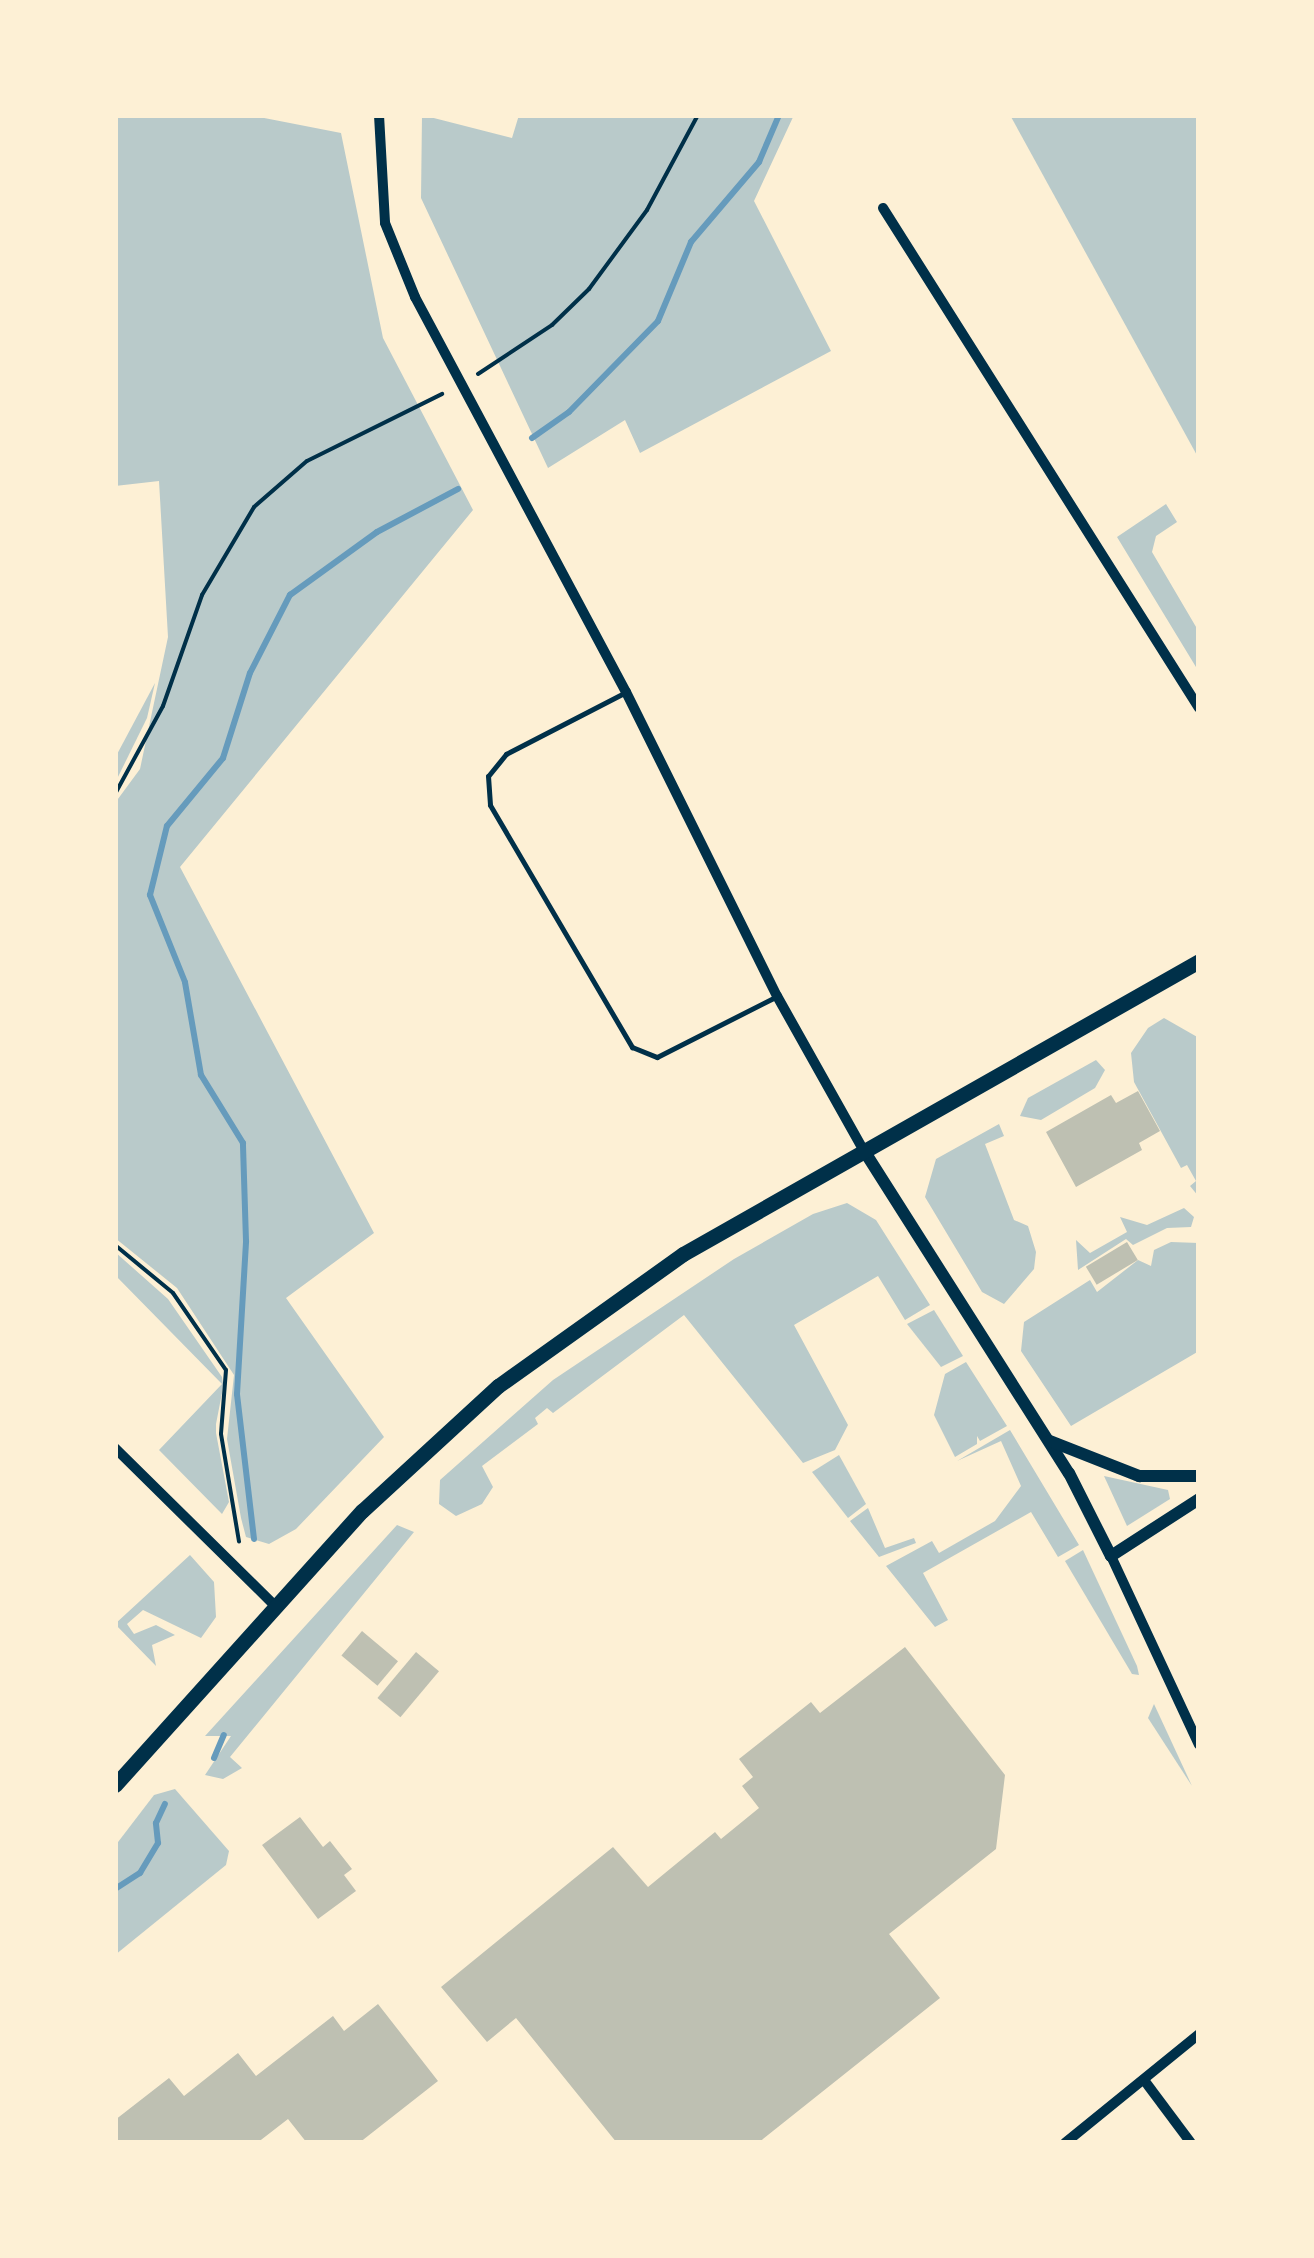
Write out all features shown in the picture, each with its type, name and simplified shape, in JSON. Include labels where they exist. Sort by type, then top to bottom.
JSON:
[{"type":"main road","points":[[118,1776],[414,1458],[498,1386],[683,1254],[1199,961]]},
{"type":"street","points":[[378,115],[379,191],[396,258],[626,692],[776,996],[863,1150],[1047,1439],[1111,1556],[1199,1745]]},
{"type":"street","points":[[883,208],[1199,708]]},
{"type":"street","points":[[1047,1439],[1120,1472],[1174,1480],[1199,1476]]},
{"type":"street","points":[[115,1448],[274,1606]]},
{"type":"street","points":[[1111,1556],[1199,1499]]},
{"type":"street","points":[[1066,2143],[1199,2034]]},
{"type":"street","points":[[1144,2080],[1192,2143]]},
{"type":"lane","points":[[626,692],[506,754],[488,776],[490,806],[632,1047],[657,1057],[776,996]]},
{"type":"path","points":[[478,374],[552,326],[600,277],[647,210],[698,115]]},
{"type":"path","points":[[115,794],[163,706],[202,595],[254,506],[307,460],[442,394]]},
{"type":"path","points":[[115,1245],[173,1292],[226,1370],[221,1434],[239,1541]]},
{"type":"shaded area","points":[[115,115],[249,115],[341,133],[383,338],[473,510],[180,867],[374,1233],[286,1298],[384,1437],[296,1529],[269,1544],[246,1537],[241,1518],[227,1439],[234,1375],[177,1288],[115,1238],[115,803],[140,769],[168,637],[159,481],[115,486]]},
{"type":"shaded area","points":[[422,115],[512,138],[519,115],[794,115],[754,201],[831,351],[640,453],[625,420],[548,468],[421,198]]},
{"type":"shaded area","points":[[1010,115],[1199,115],[1199,459]]},
{"type":"shaded area","points":[[1166,504],[1177,522],[1156,536],[1152,552],[1199,632],[1199,672],[1117,537]]},
{"type":"shaded area","points":[[155,683],[147,718],[115,783],[115,758]]},
{"type":"shaded area","points":[[1164,1018],[1199,1038],[1199,1197],[1190,1186],[1196,1181],[1187,1165],[1181,1168],[1134,1082],[1131,1053],[1148,1028]]},
{"type":"shaded area","points":[[1096,1060],[1105,1070],[1095,1088],[1041,1120],[1020,1116],[1028,1098]]},
{"type":"shaded area","points":[[999,1124],[1004,1136],[985,1144],[1014,1220],[1028,1226],[1036,1252],[1034,1269],[1004,1304],[982,1292],[925,1197],[936,1159]]},
{"type":"shaded area","points":[[847,1203],[876,1220],[930,1305],[905,1320],[878,1276],[794,1325],[848,1425],[835,1450],[803,1463],[684,1315],[553,1413],[547,1408],[535,1418],[538,1424],[482,1466],[493,1487],[482,1504],[456,1516],[439,1504],[440,1480],[553,1380],[734,1259],[813,1214]]},
{"type":"shaded area","points":[[1184,1208],[1194,1217],[1191,1227],[1167,1228],[1133,1245],[1126,1239],[1078,1270],[1076,1240],[1090,1253],[1127,1232],[1120,1217],[1147,1225]]},
{"type":"shaded area","points":[[1171,1242],[1199,1243],[1199,1351],[1071,1426],[1021,1351],[1024,1322],[1090,1280],[1097,1292],[1138,1260],[1151,1266],[1154,1250]]},
{"type":"shaded area","points":[[115,1252],[168,1299],[222,1377],[223,1384],[216,1433],[229,1502],[222,1514],[159,1450],[222,1384],[115,1275]]},
{"type":"shaded area","points":[[934,1310],[963,1356],[941,1367],[907,1324]]},
{"type":"shaded area","points":[[966,1362],[1007,1426],[980,1441],[977,1436],[977,1444],[955,1457],[934,1415],[945,1374]]},
{"type":"shaded area","points":[[1010,1430],[1079,1545],[1058,1557],[1031,1512],[923,1573],[948,1620],[935,1627],[886,1566],[932,1541],[939,1553],[995,1521],[1021,1486],[1001,1441],[957,1461]]},
{"type":"shaded area","points":[[839,1455],[866,1504],[848,1518],[812,1472]]},
{"type":"shaded area","points":[[1104,1476],[1168,1490],[1170,1499],[1127,1526]]},
{"type":"shaded area","points":[[868,1508],[885,1548],[914,1538],[916,1543],[879,1557],[850,1521]]},
{"type":"shaded area","points":[[397,1525],[414,1532],[230,1757],[242,1768],[223,1779],[205,1775],[231,1736],[205,1736]]},
{"type":"shaded area","points":[[1083,1550],[1139,1675],[1132,1674],[1065,1561]]},
{"type":"shaded area","points":[[190,1555],[214,1582],[216,1617],[201,1638],[143,1610],[127,1624],[134,1634],[156,1625],[175,1635],[152,1645],[156,1666],[115,1624]]},
{"type":"shaded area","points":[[1154,1704],[1192,1786],[1148,1718]]},
{"type":"shaded area","points":[[175,1789],[229,1851],[226,1865],[115,1955],[115,1846],[154,1795]]},
{"type":"building","points":[[1138,1091],[1160,1131],[1139,1143],[1142,1150],[1076,1187],[1046,1132],[1111,1095],[1116,1103]]},
{"type":"building","points":[[1127,1242],[1138,1260],[1097,1285],[1086,1267]]},
{"type":"building","points":[[362,1631],[398,1661],[377,1686],[341,1656]]},
{"type":"building","points":[[905,1647],[1005,1775],[996,1849],[889,1934],[940,1998],[758,2143],[617,2143],[516,2018],[487,2042],[441,1987],[613,1847],[648,1887],[715,1832],[721,1839],[759,1808],[742,1786],[753,1777],[739,1759],[811,1702],[820,1713]]},
{"type":"building","points":[[416,1652],[439,1671],[400,1717],[377,1698]]},
{"type":"building","points":[[300,1817],[323,1847],[330,1841],[352,1869],[344,1875],[356,1891],[318,1919],[262,1845]]},
{"type":"building","points":[[378,2004],[438,2081],[359,2143],[307,2143],[288,2119],[257,2143],[115,2143],[115,2120],[169,2078],[184,2096],[238,2053],[256,2076],[333,2016],[344,2031]]},
{"type":"waterway","points":[[532,438],[569,412],[658,321],[691,242],[759,162],[779,115]]},
{"type":"waterway","points":[[254,1539],[237,1394],[246,1241],[243,1143],[201,1075],[185,982],[150,895],[167,826],[223,758],[250,673],[290,595],[377,532],[458,489]]},
{"type":"waterway","points":[[214,1758],[224,1735]]},
{"type":"waterway","points":[[115,1889],[140,1873],[158,1843],[156,1823],[165,1804]]}]
